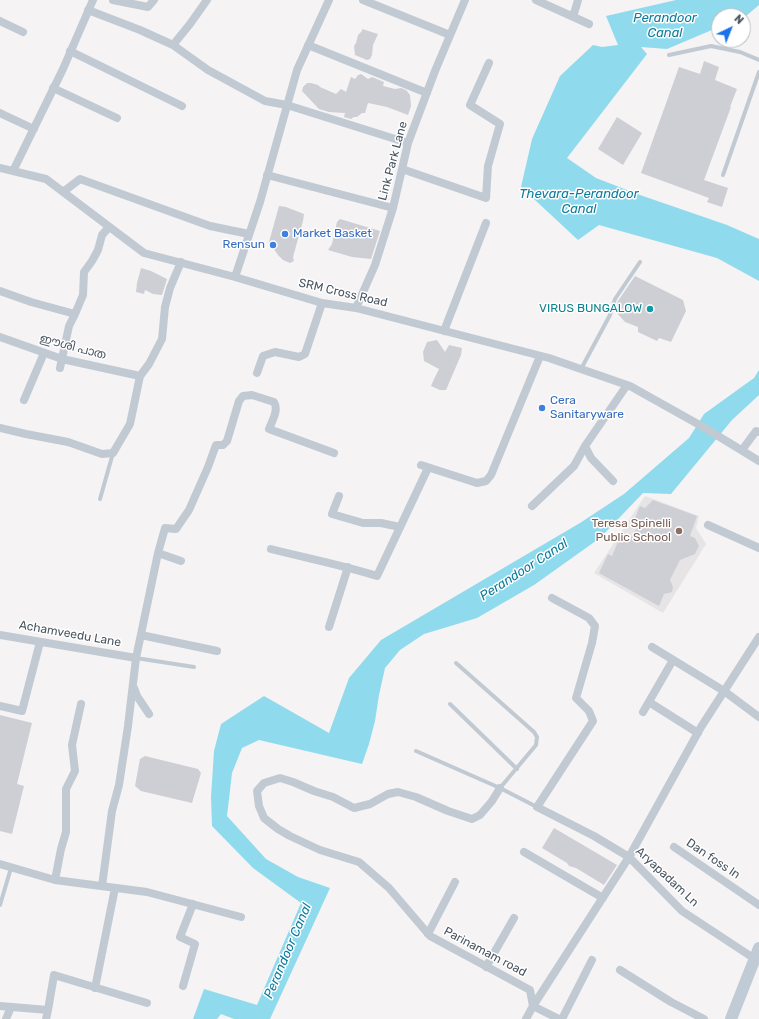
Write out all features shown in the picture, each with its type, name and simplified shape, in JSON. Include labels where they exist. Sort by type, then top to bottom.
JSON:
[{"type":"main road","points":[[731,1019],[757,954]]},
{"type":"street","points":[[14,171],[93,0]]},
{"type":"street","points":[[113,0],[148,7],[154,0]]},
{"type":"street","points":[[172,45],[190,24],[207,0]]},
{"type":"street","points":[[235,277],[267,175],[297,70],[329,0]]},
{"type":"street","points":[[364,0],[450,35]]},
{"type":"street","name":"Link Park Lane","points":[[356,308],[375,265],[393,208],[408,143],[465,0]]},
{"type":"street","points":[[536,0],[589,24]]},
{"type":"street","points":[[573,17],[578,0]]},
{"type":"street","points":[[88,10],[140,30],[172,45],[208,70],[264,102],[287,105],[408,143]]},
{"type":"street","points":[[0,21],[23,32]]},
{"type":"street","points":[[308,45],[427,93]]},
{"type":"street","points":[[70,51],[182,106]]},
{"type":"street","points":[[402,169],[486,198],[488,166],[500,124],[470,105],[489,63]]},
{"type":"street","points":[[53,88],[117,118]]},
{"type":"street","points":[[0,113],[34,129]]},
{"type":"street","name":"SRM Cross Road","points":[[0,168],[46,179],[144,253],[235,277],[322,303],[356,308],[540,356],[581,369],[627,385],[721,437],[759,461]]},
{"type":"street","points":[[267,175],[393,208]]},
{"type":"street","points":[[63,192],[80,179],[210,226],[249,234]]},
{"type":"street","points":[[444,331],[486,223]]},
{"type":"street","points":[[60,368],[69,326],[83,295],[84,272],[98,250],[102,235],[109,227]]},
{"type":"street","points":[[0,428],[68,442],[102,454],[113,452],[130,424],[140,376],[149,364],[162,339],[165,307],[170,288],[181,262]]},
{"type":"street","points":[[0,291],[31,302],[75,314]]},
{"type":"street","points":[[257,373],[263,356],[275,352],[299,357],[305,354],[322,303]]},
{"type":"street","name":"ഈശി പാത","points":[[0,337],[62,359],[140,376]]},
{"type":"street","points":[[24,400],[44,353]]},
{"type":"street","points":[[271,549],[348,567],[377,576],[400,527],[425,466],[477,483],[486,481],[491,475],[540,356]]},
{"type":"street","points":[[532,506],[574,466],[585,446],[627,385]]},
{"type":"street","points":[[102,886],[112,811],[119,785],[128,726],[136,658],[158,553],[165,528],[176,529],[189,510],[216,445],[223,445],[227,441],[239,401],[243,396],[252,395],[276,404],[276,410],[269,429],[334,453]]},
{"type":"street","points":[[742,450],[756,431],[759,432]]},
{"type":"street","points":[[585,446],[591,458],[613,481]]},
{"type":"street","points":[[339,496],[332,514],[363,524],[381,523],[400,527]]},
{"type":"street","points":[[708,525],[759,548]]},
{"type":"street","points":[[158,553],[182,561]]},
{"type":"street","points":[[329,627],[348,567]]},
{"type":"street","points":[[537,807],[593,721],[589,711],[576,698],[592,643],[595,626],[589,618],[552,598]]},
{"type":"street","name":"Achamveedu Lane","points":[[0,635],[136,658]]},
{"type":"street","points":[[141,636],[217,651]]},
{"type":"street","points":[[526,1019],[629,857],[698,733],[759,637]]},
{"type":"street","points":[[0,706],[22,711],[40,642]]},
{"type":"street","points":[[652,647],[724,691],[759,717]]},
{"type":"street","points":[[643,712],[672,660]]},
{"type":"street","points":[[133,685],[137,696],[150,714]]},
{"type":"street","points":[[649,702],[698,733]]},
{"type":"street","points":[[55,880],[66,832],[66,789],[75,771],[72,745],[81,704]]},
{"type":"street","points":[[455,882],[429,935],[389,888],[359,862],[320,850],[290,836],[264,818],[258,806],[257,791],[264,783],[280,778],[333,797],[354,808],[370,804],[388,794],[398,792],[416,797],[448,811],[472,819],[480,815],[492,801],[500,788]]},
{"type":"street","name":"Aryapadam Ln","points":[[537,807],[594,836],[629,857],[682,911],[757,954]]},
{"type":"street","name":"Dan foss ln","points":[[674,847],[759,905]]},
{"type":"street","points":[[524,852],[603,898]]},
{"type":"street","points":[[0,864],[55,880],[147,892],[241,917]]},
{"type":"street","points":[[95,988],[115,888]]},
{"type":"street","points":[[183,986],[195,944],[180,937],[193,904]]},
{"type":"street","points":[[486,966],[514,918]]},
{"type":"street","name":"Parinamam road","points":[[429,935],[530,990],[533,1006]]},
{"type":"street","points":[[562,1019],[592,960]]},
{"type":"street","points":[[620,970],[671,1002],[704,1019]]},
{"type":"street","points":[[46,1019],[54,975],[147,1003]]},
{"type":"street","points":[[0,1006],[48,1010]]},
{"type":"street","points":[[533,1006],[559,1019]]},
{"type":"street","points":[[6,1019],[11,1007]]},
{"type":"lane","points":[[669,55],[711,46],[740,52],[759,60]]},
{"type":"lane","points":[[723,175],[759,72]]},
{"type":"lane","points":[[581,369],[610,315],[615,299],[640,262]]},
{"type":"lane","points":[[100,499],[113,452]]},
{"type":"lane","points":[[136,658],[194,667]]},
{"type":"lane","points":[[456,663],[534,732],[537,737],[536,745],[500,788]]},
{"type":"lane","points":[[450,704],[517,769]]},
{"type":"lane","points":[[416,750],[500,788],[537,807]]},
{"type":"lane","points":[[0,905],[12,867]]},
{"type":"shaded area","points":[[645,496],[699,516],[696,528],[706,544],[663,613],[594,573]]},
{"type":"water","name":"Thevara-Perandoor Canal","points":[[676,0],[759,0],[759,5],[751,12],[751,8],[711,8],[711,30],[667,49],[641,47],[647,54],[567,158],[596,178],[727,225],[759,239],[759,281],[717,258],[599,225],[578,240],[521,187],[532,139],[560,76],[593,45],[602,47],[618,45],[606,16]]},
{"type":"water","name":"Perandoor Canal","points":[[759,370],[759,395],[732,420],[671,494],[643,493],[600,538],[534,585],[477,618],[424,634],[400,650],[385,668],[375,721],[362,764],[259,740],[242,748],[232,773],[227,816],[266,859],[298,877],[330,888],[270,1019],[234,1019],[221,1014],[217,1019],[193,1019],[204,989],[257,1005],[301,903],[253,868],[212,826],[211,797],[214,751],[221,724],[264,696],[329,733],[349,678],[381,640],[580,523],[624,494],[689,438],[704,414],[754,378]]},
{"type":"building","points":[[362,29],[378,34],[373,45],[372,55],[370,59],[367,60],[355,55],[354,46]]},
{"type":"building","points":[[704,61],[719,67],[715,80],[737,89],[704,180],[728,188],[722,207],[707,202],[709,198],[641,173],[679,67],[700,74]]},
{"type":"building","points":[[361,74],[368,79],[372,77],[384,82],[383,86],[406,90],[410,95],[411,106],[408,115],[387,107],[368,103],[365,113],[351,119],[344,117],[345,113],[329,112],[319,109],[302,91],[303,87],[307,83],[311,83],[336,94],[341,89],[346,92],[351,77],[355,79]]},
{"type":"building","points":[[617,117],[642,133],[623,165],[598,149]]},
{"type":"building","name":"Market Basket","points":[[279,206],[304,214],[293,257],[294,261],[290,263],[283,260],[278,255],[269,242]]},
{"type":"building","points":[[340,219],[380,231],[371,259],[352,257],[328,250],[332,244],[337,222]]},
{"type":"building","points":[[141,268],[167,279],[162,295],[153,294],[145,290],[144,294],[136,292]]},
{"type":"building","name":"VIRUS BUNGALOW","points":[[635,276],[683,300],[686,311],[671,342],[659,338],[657,341],[638,332],[638,327],[625,322],[616,312],[615,310],[618,301]]},
{"type":"building","points":[[437,340],[445,352],[449,345],[462,348],[461,355],[446,390],[440,390],[431,386],[439,369],[424,361],[423,352],[427,342]]},
{"type":"building","points":[[653,500],[697,516],[690,536],[695,538],[699,546],[695,554],[680,560],[670,580],[673,587],[672,592],[664,594],[659,606],[599,573],[608,554],[612,556],[620,537],[629,541],[641,521],[635,518],[640,506],[645,508]]},
{"type":"building","points":[[0,715],[32,723],[17,784],[24,786],[12,834],[0,831]]},
{"type":"building","points":[[145,756],[198,769],[201,773],[192,803],[141,791],[135,786],[140,759]]},
{"type":"building","points":[[554,828],[617,865],[604,885],[576,868],[569,866],[567,863],[542,848]]},
{"type":"place","name":"Market Basket","points":[[285,234]]},
{"type":"place","name":"Rensun","points":[[273,245]]},
{"type":"place","name":"VIRUS BUNGALOW","points":[[650,309]]},
{"type":"place","name":"Cera Sanitaryware","points":[[542,408]]},
{"type":"place","name":"Teresa Spinelli Public School","points":[[679,531]]}]
